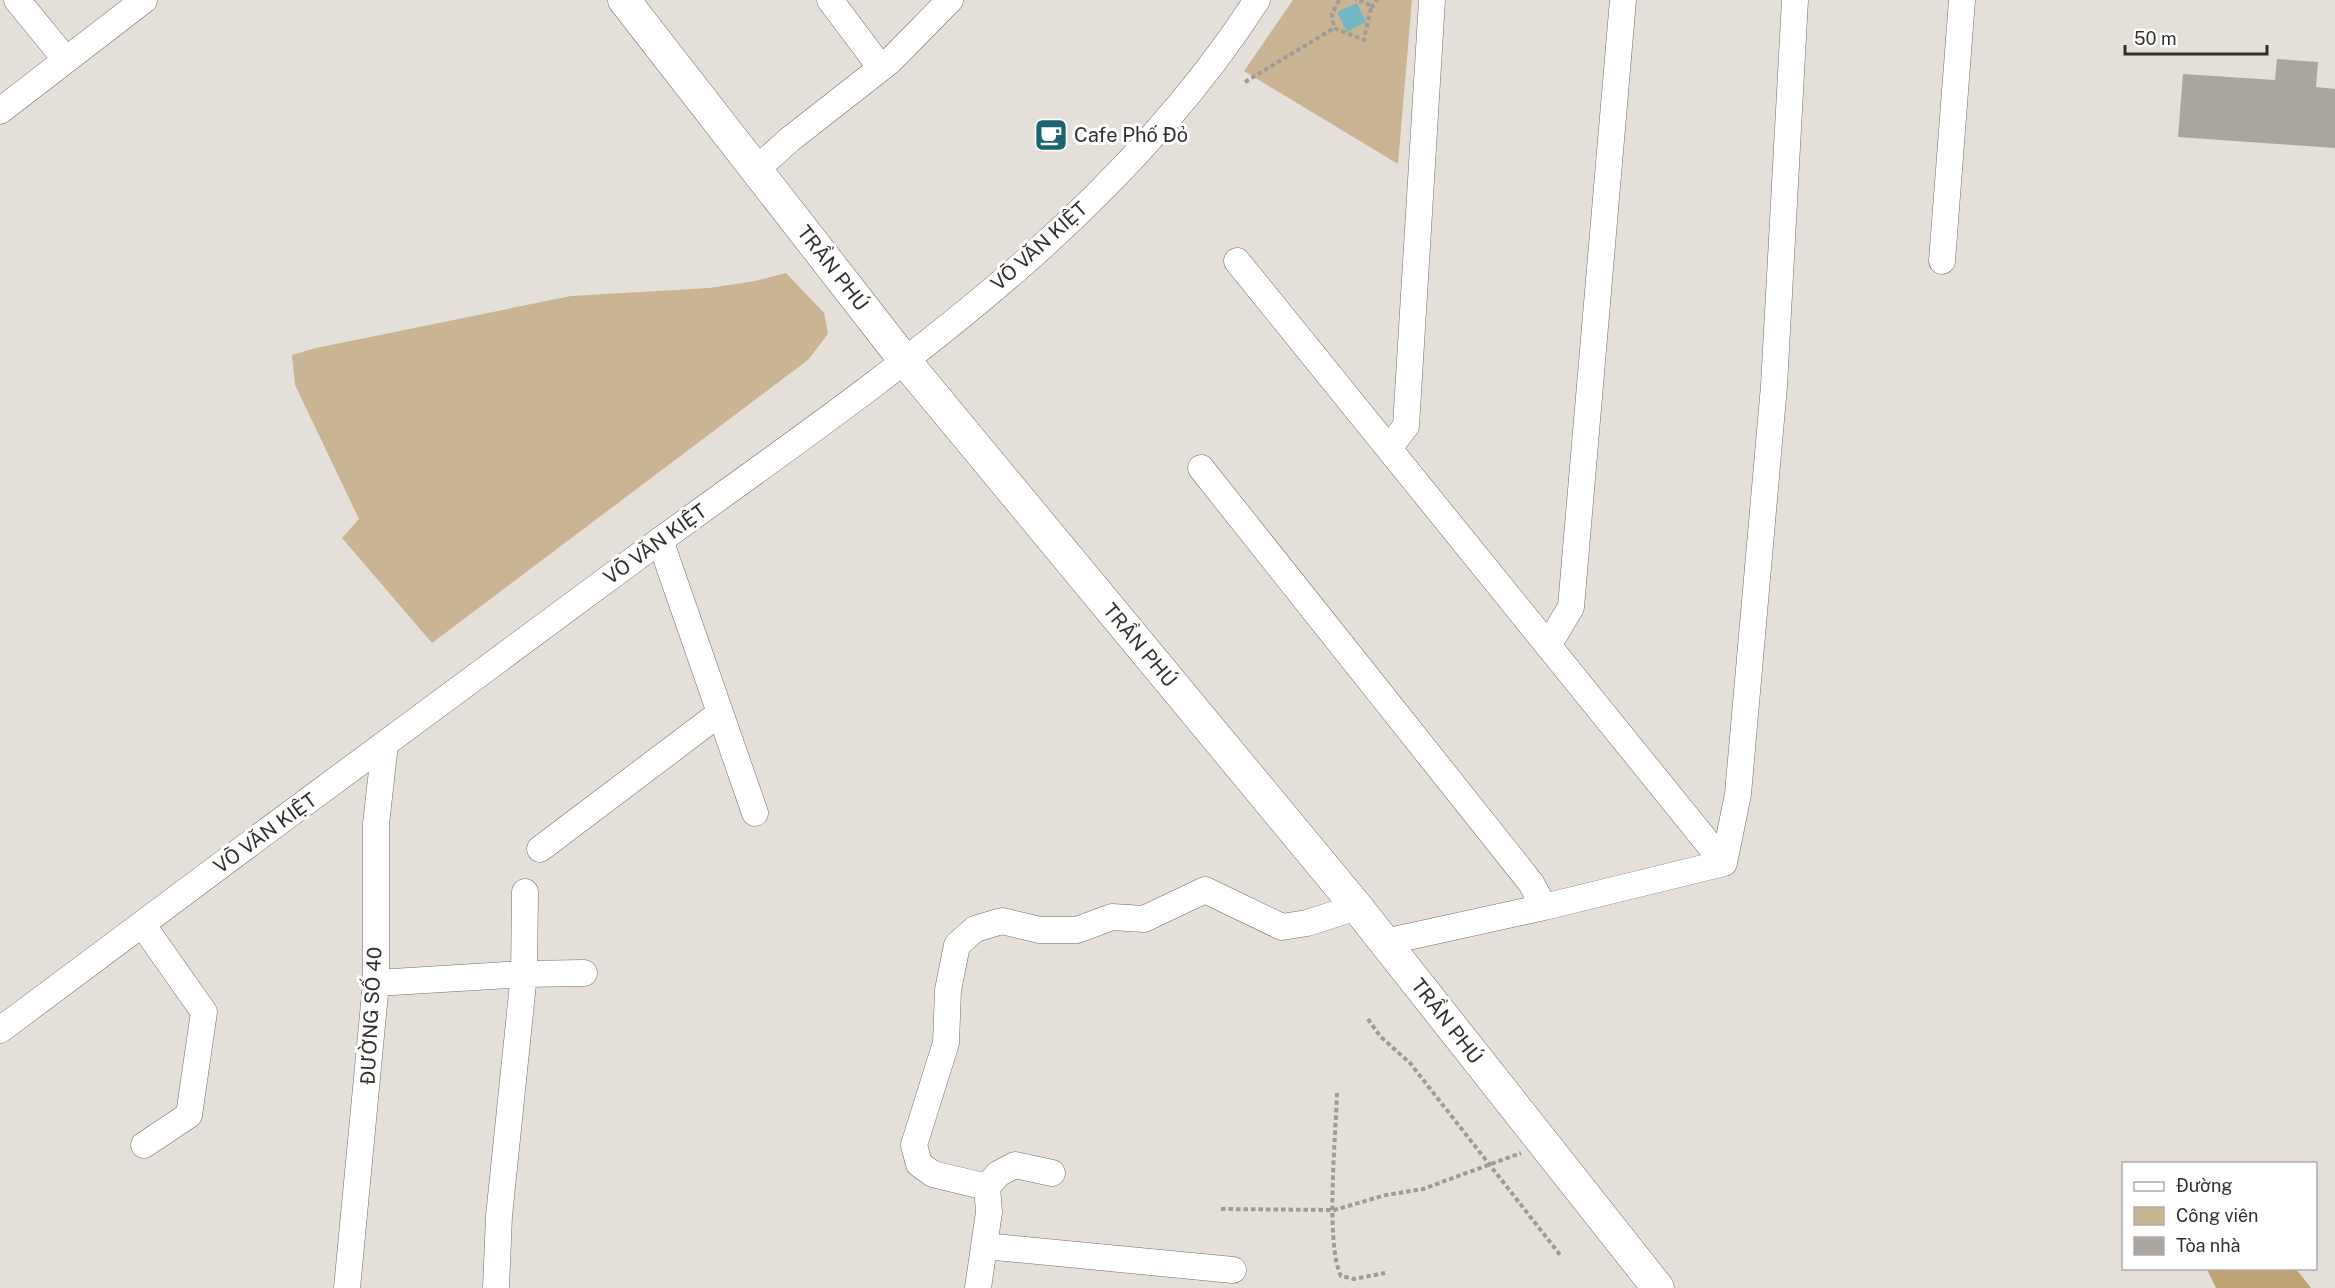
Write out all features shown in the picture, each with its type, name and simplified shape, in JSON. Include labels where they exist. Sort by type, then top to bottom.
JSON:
[{"type":"main road","name":"TRẦN PHÚ","points":[[624,0],[905,361],[1357,907],[1658,1288]]},
{"type":"street","points":[[17,0],[66,60]]},
{"type":"street","points":[[0,111],[144,0]]},
{"type":"street","points":[[830,0],[881,68]]},
{"type":"street","points":[[757,170],[789,140],[881,68],[950,0]]},
{"type":"street","name":"VÕ VĂN KIỆT","points":[[0,1030],[905,361],[1067,225],[1139,151],[1226,48],[1257,0]]},
{"type":"street","points":[[1389,448],[1406,426],[1432,0]]},
{"type":"street","points":[[1549,644],[1571,607],[1623,0]]},
{"type":"street","points":[[1724,863],[1738,794],[1774,386],[1795,0]]},
{"type":"street","points":[[1942,261],[1962,0]]},
{"type":"street","points":[[1237,261],[1724,863]]},
{"type":"street","points":[[1201,468],[1524,873],[1544,907]]},
{"type":"street","points":[[660,540],[755,813]]},
{"type":"street","points":[[540,849],[720,713]]},
{"type":"street","name":"ĐƯỜNG SỐ 40","points":[[347,1288],[376,983],[376,824],[386,744]]},
{"type":"street","points":[[1385,942],[1544,907],[1724,863]]},
{"type":"street","points":[[987,1187],[933,1174],[919,1164],[914,1145],[946,1043],[948,990],[957,945],[975,929],[1002,921],[1040,930],[1077,930],[1112,917],[1144,919],[1204,890],[1282,927],[1307,923],[1357,907]]},
{"type":"street","points":[[496,1288],[499,1216],[524,974],[525,892]]},
{"type":"street","points":[[142,924],[204,1012],[189,1115],[144,1145]]},
{"type":"street","points":[[376,983],[524,974],[584,973]]},
{"type":"street","points":[[978,1288],[986,1246],[989,1212],[987,1187],[998,1174],[1016,1165],[1052,1173]]},
{"type":"street","points":[[986,1246],[1233,1270]]},
{"type":"path","points":[[1334,28],[1332,14],[1339,0]]},
{"type":"path","points":[[1355,0],[1366,2],[1371,8]]},
{"type":"path","points":[[1334,28],[1364,40],[1371,8],[1377,0]]},
{"type":"path","points":[[1245,82],[1334,28]]},
{"type":"path","points":[[1368,1019],[1380,1036],[1410,1063],[1561,1256]]},
{"type":"path","points":[[1337,1093],[1334,1254],[1341,1276],[1354,1279],[1385,1273]]},
{"type":"path","points":[[1221,1209],[1334,1210],[1423,1189],[1544,1144]]},
{"type":"green space","points":[[1293,0],[1412,0],[1398,164],[1244,71]]},
{"type":"green space","points":[[786,273],[824,313],[828,334],[808,360],[432,643],[342,538],[359,519],[295,385],[292,355],[316,348],[571,296],[709,288],[755,281]]},
{"type":"shaded area","points":[[2207,1270],[2297,1270],[2311,1288],[2216,1288]]},
{"type":"water","points":[[1357,3],[1366,22],[1347,32],[1337,12]]},
{"type":"building","points":[[2277,59],[2318,62],[2316,87],[2335,89],[2335,148],[2178,137],[2183,74],[2275,80]]},
{"type":"place","name":"Cafe Phố Đỏ","points":[[1051,135]]}]
